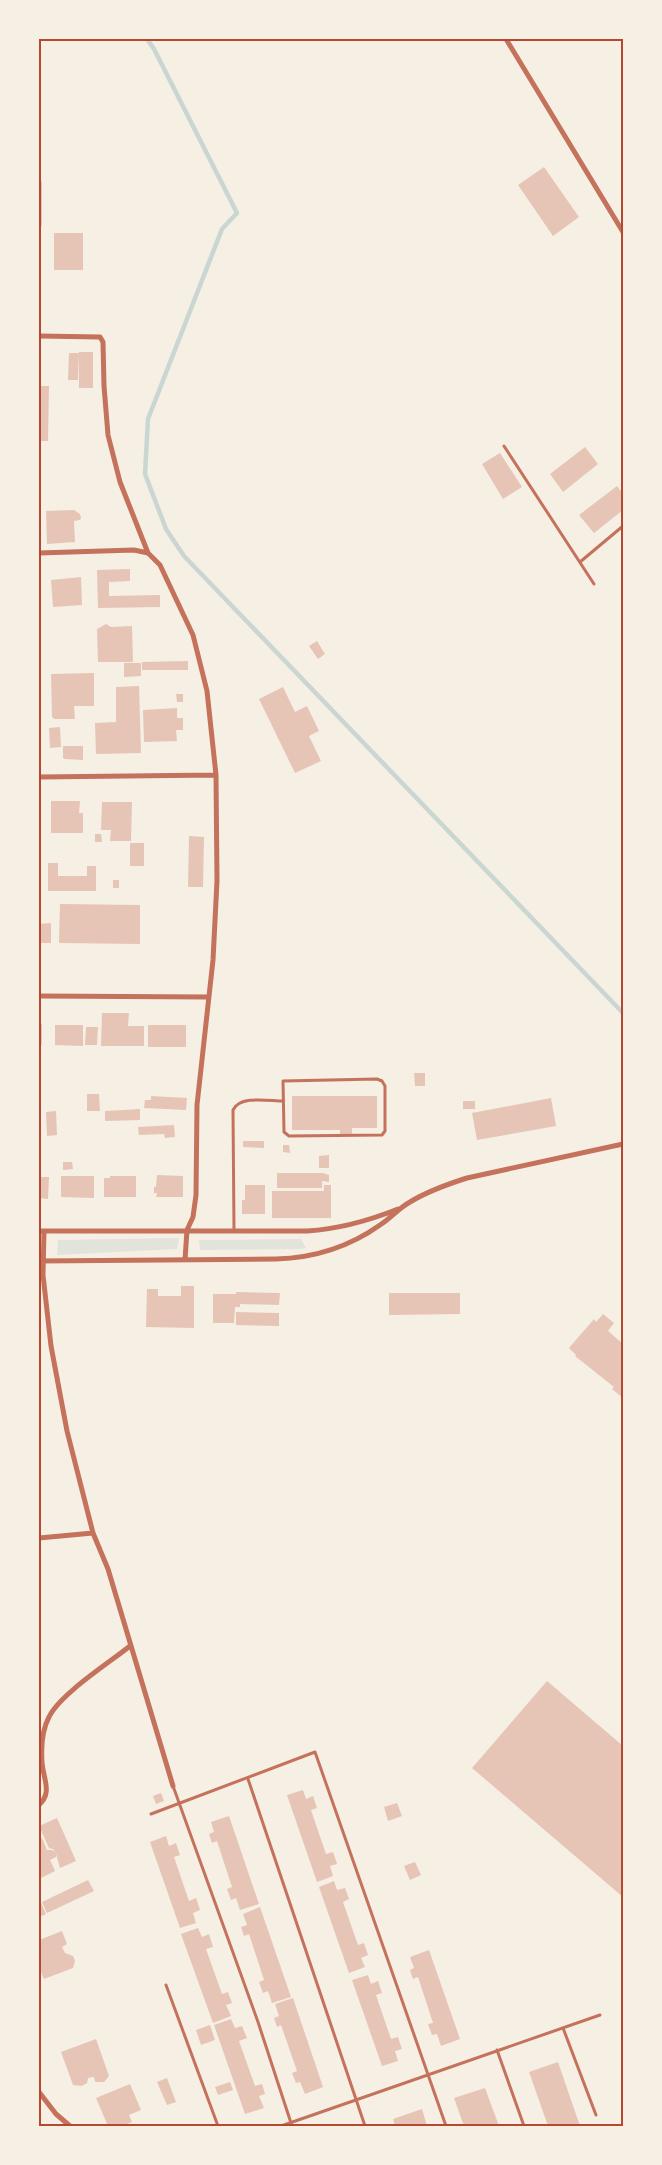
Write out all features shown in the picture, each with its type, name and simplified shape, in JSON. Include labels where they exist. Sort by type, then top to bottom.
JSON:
[{"type":"street","points":[[506,39],[623,232]]},
{"type":"street","points":[[39,336],[90,335],[100,337],[103,342],[108,435],[120,482],[148,553],[160,565],[193,635],[207,691],[216,776],[217,881],[213,960],[197,1105],[196,1194],[193,1217],[187,1230],[185,1260]]},
{"type":"street","points":[[39,553],[134,550],[148,553]]},
{"type":"street","points":[[39,777],[216,776]]},
{"type":"street","points":[[39,996],[208,997]]},
{"type":"street","points":[[42,1261],[300,1258],[318,1255],[368,1234],[412,1200],[442,1186],[467,1178],[623,1144]]},
{"type":"street","points":[[173,1786],[108,1569],[93,1533],[67,1431],[51,1346],[43,1275],[41,1231],[330,1229],[360,1223],[401,1208]]},
{"type":"street","points":[[39,1538],[93,1533]]},
{"type":"street","points":[[39,1805],[45,1799],[48,1784],[42,1763],[42,1740],[44,1726],[50,1715],[70,1694],[130,1646]]},
{"type":"street","points":[[39,2092],[56,2114],[70,2126]]},
{"type":"lane","points":[[504,446],[594,584]]},
{"type":"lane","points":[[580,562],[623,526]]},
{"type":"lane","points":[[283,1081],[382,1081],[385,1086],[384,1134],[373,1136],[289,1136],[284,1132],[283,1101],[283,1081]]},
{"type":"lane","points":[[234,1230],[233,1110],[239,1102],[283,1101]]},
{"type":"lane","points":[[151,1814],[248,1779],[315,1752],[446,2126]]},
{"type":"lane","points":[[248,1779],[365,2126]]},
{"type":"lane","points":[[173,1786],[258,2022],[291,2125]]},
{"type":"lane","points":[[166,1985],[218,2126]]},
{"type":"lane","points":[[280,2126],[291,2125],[497,2050],[600,2015]]},
{"type":"lane","points":[[563,2028],[596,2115]]},
{"type":"lane","points":[[497,2050],[524,2126]]},
{"type":"shaded area","points":[[179,1238],[177,1249],[57,1255],[58,1240]]},
{"type":"shaded area","points":[[301,1239],[306,1248],[200,1250],[199,1240]]},
{"type":"building","points":[[544,167],[579,217],[553,236],[518,185]]},
{"type":"building","points":[[39,181],[42,181],[42,226],[39,227]]},
{"type":"building","points":[[54,233],[83,233],[83,270],[54,270]]},
{"type":"building","points":[[79,352],[93,352],[93,388],[79,388]]},
{"type":"building","points":[[69,353],[79,353],[78,380],[68,380]]},
{"type":"building","points":[[39,386],[49,386],[48,441],[39,441]]},
{"type":"building","points":[[585,447],[598,464],[563,492],[550,474]]},
{"type":"building","points":[[500,453],[522,487],[503,499],[482,464]]},
{"type":"building","points":[[617,486],[623,494],[621,496],[623,510],[594,533],[579,515]]},
{"type":"building","points":[[74,510],[80,514],[81,518],[74,521],[75,542],[47,544],[46,511]]},
{"type":"building","points":[[130,569],[130,581],[109,582],[109,596],[160,595],[160,607],[98,608],[97,570]]},
{"type":"building","points":[[81,577],[82,605],[53,607],[51,580]]},
{"type":"building","points":[[106,624],[111,627],[132,626],[133,662],[98,662],[97,629]]},
{"type":"building","points":[[317,641],[325,654],[318,659],[309,646]]},
{"type":"building","points":[[188,661],[188,670],[142,670],[142,662]]},
{"type":"building","points":[[124,663],[141,663],[141,676],[124,677]]},
{"type":"building","points":[[94,673],[94,706],[74,706],[75,719],[54,719],[52,717],[51,674]]},
{"type":"building","points":[[139,686],[141,753],[96,754],[95,723],[116,722],[116,687]]},
{"type":"building","points":[[283,687],[295,712],[307,706],[319,731],[309,736],[321,761],[295,773],[259,699]]},
{"type":"building","points":[[176,694],[183,694],[183,702],[177,702]]},
{"type":"building","points":[[177,708],[177,718],[183,718],[183,730],[176,730],[177,741],[144,742],[143,710]]},
{"type":"building","points":[[60,727],[61,747],[50,748],[49,728]]},
{"type":"building","points":[[63,746],[83,746],[83,760],[63,758]]},
{"type":"building","points":[[51,801],[80,801],[79,813],[83,813],[83,833],[51,833]]},
{"type":"building","points":[[102,802],[132,802],[131,841],[110,841],[111,830],[101,830]]},
{"type":"building","points":[[95,834],[101,834],[102,842],[95,842]]},
{"type":"building","points":[[189,836],[204,837],[203,887],[188,887]]},
{"type":"building","points":[[130,843],[144,843],[144,866],[130,866]]},
{"type":"building","points":[[48,863],[58,863],[58,876],[87,876],[87,866],[96,866],[96,891],[48,891]]},
{"type":"building","points":[[113,880],[119,880],[119,888],[113,888]]},
{"type":"building","points":[[60,904],[140,905],[140,944],[59,943]]},
{"type":"building","points":[[51,923],[51,943],[39,943],[39,924]]},
{"type":"building","points":[[102,1013],[129,1013],[128,1026],[144,1026],[144,1046],[101,1046]]},
{"type":"building","points":[[39,1024],[42,1024],[42,1045],[39,1045]]},
{"type":"building","points":[[55,1025],[83,1025],[83,1046],[55,1045]]},
{"type":"building","points":[[148,1025],[186,1025],[186,1047],[148,1047]]},
{"type":"building","points":[[86,1027],[98,1027],[97,1045],[85,1045]]},
{"type":"building","points":[[414,1073],[425,1073],[425,1086],[415,1086]]},
{"type":"building","points":[[87,1094],[99,1094],[100,1111],[87,1111]]},
{"type":"building","points":[[151,1096],[187,1098],[186,1110],[144,1108],[145,1100],[151,1100]]},
{"type":"building","points":[[292,1096],[377,1096],[377,1128],[352,1128],[352,1134],[340,1134],[340,1130],[292,1130]]},
{"type":"building","points":[[551,1098],[556,1126],[477,1140],[472,1113]]},
{"type":"building","points":[[463,1101],[475,1101],[475,1109],[463,1109]]},
{"type":"building","points":[[140,1109],[140,1120],[105,1121],[105,1111]]},
{"type":"building","points":[[56,1111],[57,1135],[47,1136],[46,1112]]},
{"type":"building","points":[[174,1125],[175,1137],[165,1138],[164,1134],[139,1135],[138,1127]]},
{"type":"building","points":[[243,1141],[264,1141],[264,1148],[243,1147]]},
{"type":"building","points":[[283,1145],[289,1145],[290,1153],[283,1152]]},
{"type":"building","points":[[329,1155],[329,1168],[319,1168],[319,1156]]},
{"type":"building","points":[[63,1162],[72,1162],[73,1169],[63,1170]]},
{"type":"building","points":[[277,1173],[323,1173],[329,1175],[329,1182],[322,1181],[322,1188],[277,1188]]},
{"type":"building","points":[[157,1175],[183,1176],[183,1197],[156,1197],[157,1193],[154,1193],[154,1187],[156,1187]]},
{"type":"building","points":[[61,1176],[94,1176],[94,1198],[61,1197]]},
{"type":"building","points":[[110,1176],[136,1176],[136,1197],[104,1197],[104,1178],[110,1178]]},
{"type":"building","points":[[39,1177],[49,1177],[48,1199],[39,1198]]},
{"type":"building","points":[[245,1185],[265,1185],[265,1214],[242,1214],[242,1200],[245,1200]]},
{"type":"building","points":[[324,1185],[331,1185],[331,1218],[272,1218],[272,1191],[324,1191]]},
{"type":"building","points":[[181,1286],[194,1286],[194,1328],[146,1327],[147,1289],[158,1289],[158,1296],[181,1296]]},
{"type":"building","points":[[236,1292],[280,1293],[279,1305],[240,1304],[240,1307],[235,1307],[234,1323],[213,1323],[213,1294],[236,1294]]},
{"type":"building","points":[[389,1293],[460,1293],[460,1314],[389,1315]]},
{"type":"building","points":[[236,1312],[279,1313],[279,1326],[236,1325]]},
{"type":"building","points":[[603,1314],[614,1323],[608,1331],[623,1344],[623,1398],[612,1389],[614,1387],[575,1356],[569,1348],[594,1319],[596,1322]]},
{"type":"building","points":[[547,1681],[623,1746],[623,1897],[472,1768]]},
{"type":"building","points":[[303,1790],[306,1799],[313,1796],[317,1808],[311,1810],[326,1854],[333,1852],[337,1864],[330,1866],[333,1876],[317,1882],[287,1795]]},
{"type":"building","points":[[161,1793],[164,1801],[156,1804],[153,1796]]},
{"type":"building","points":[[397,1803],[402,1816],[388,1821],[384,1807]]},
{"type":"building","points":[[229,1816],[259,1904],[240,1910],[236,1898],[231,1900],[227,1889],[232,1887],[217,1841],[212,1843],[209,1834],[214,1832],[211,1822]]},
{"type":"building","points":[[57,1818],[76,1861],[60,1868],[56,1854],[56,1857],[50,1860],[55,1871],[39,1879],[39,1839],[42,1838],[47,1850],[55,1852],[53,1849],[49,1848],[39,1826]]},
{"type":"building","points":[[166,1836],[169,1846],[176,1843],[180,1855],[174,1857],[189,1901],[196,1898],[200,1910],[193,1913],[196,1923],[180,1928],[150,1842]]},
{"type":"building","points":[[415,1862],[421,1875],[410,1880],[404,1866]]},
{"type":"building","points":[[88,1880],[94,1891],[47,1913],[42,1902]]},
{"type":"building","points":[[334,1881],[337,1890],[345,1888],[349,1899],[343,1902],[358,1945],[364,1943],[368,1955],[361,1958],[365,1967],[349,1973],[319,1887]]},
{"type":"building","points":[[39,1898],[46,1914],[39,1917]]},
{"type":"building","points":[[260,1907],[291,1997],[272,2003],[268,1991],[263,1993],[259,1982],[264,1980],[249,1934],[244,1936],[241,1927],[247,1925],[243,1914]]},
{"type":"building","points":[[198,1928],[202,1937],[209,1934],[213,1947],[206,1949],[222,1994],[228,1992],[232,2003],[226,2005],[231,2016],[213,2023],[181,1934]]},
{"type":"building","points":[[62,1931],[67,1944],[62,1947],[65,1953],[73,1956],[75,1961],[73,1968],[44,1979],[39,1967],[39,1940]]},
{"type":"building","points":[[429,1950],[460,2039],[441,2046],[437,2034],[432,2035],[428,2024],[433,2023],[418,1977],[413,1979],[410,1970],[414,1968],[410,1957]]},
{"type":"building","points":[[368,1975],[371,1984],[378,1981],[382,1993],[376,1995],[391,2039],[398,2037],[402,2049],[395,2051],[398,2061],[382,2066],[352,1980]]},
{"type":"building","points":[[293,1998],[323,2087],[305,2094],[300,2082],[296,2083],[292,2073],[297,2071],[281,2025],[277,2027],[274,2018],[279,2016],[275,2004]]},
{"type":"building","points":[[231,2019],[235,2028],[242,2026],[247,2038],[239,2041],[255,2086],[262,2084],[265,2094],[259,2096],[264,2108],[245,2114],[214,2025]]},
{"type":"building","points":[[210,2025],[215,2040],[201,2045],[196,2030]]},
{"type":"building","points":[[96,2039],[109,2076],[104,2082],[95,2082],[94,2077],[88,2078],[87,2083],[82,2086],[73,2085],[61,2052]]},
{"type":"building","points":[[558,2062],[580,2126],[548,2126],[529,2072]]},
{"type":"building","points":[[167,2078],[176,2102],[167,2105],[157,2082]]},
{"type":"building","points":[[230,2082],[233,2090],[218,2095],[215,2087]]},
{"type":"building","points":[[130,2084],[141,2110],[129,2115],[132,2122],[122,2126],[108,2126],[96,2098]]},
{"type":"building","points":[[485,2088],[499,2126],[464,2126],[454,2098]]},
{"type":"building","points":[[422,2109],[427,2126],[395,2126],[393,2119]]},
{"type":"waterway","points":[[147,39],[154,49],[237,213],[222,229],[148,419],[145,474],[166,529],[184,556],[623,1013]]}]
